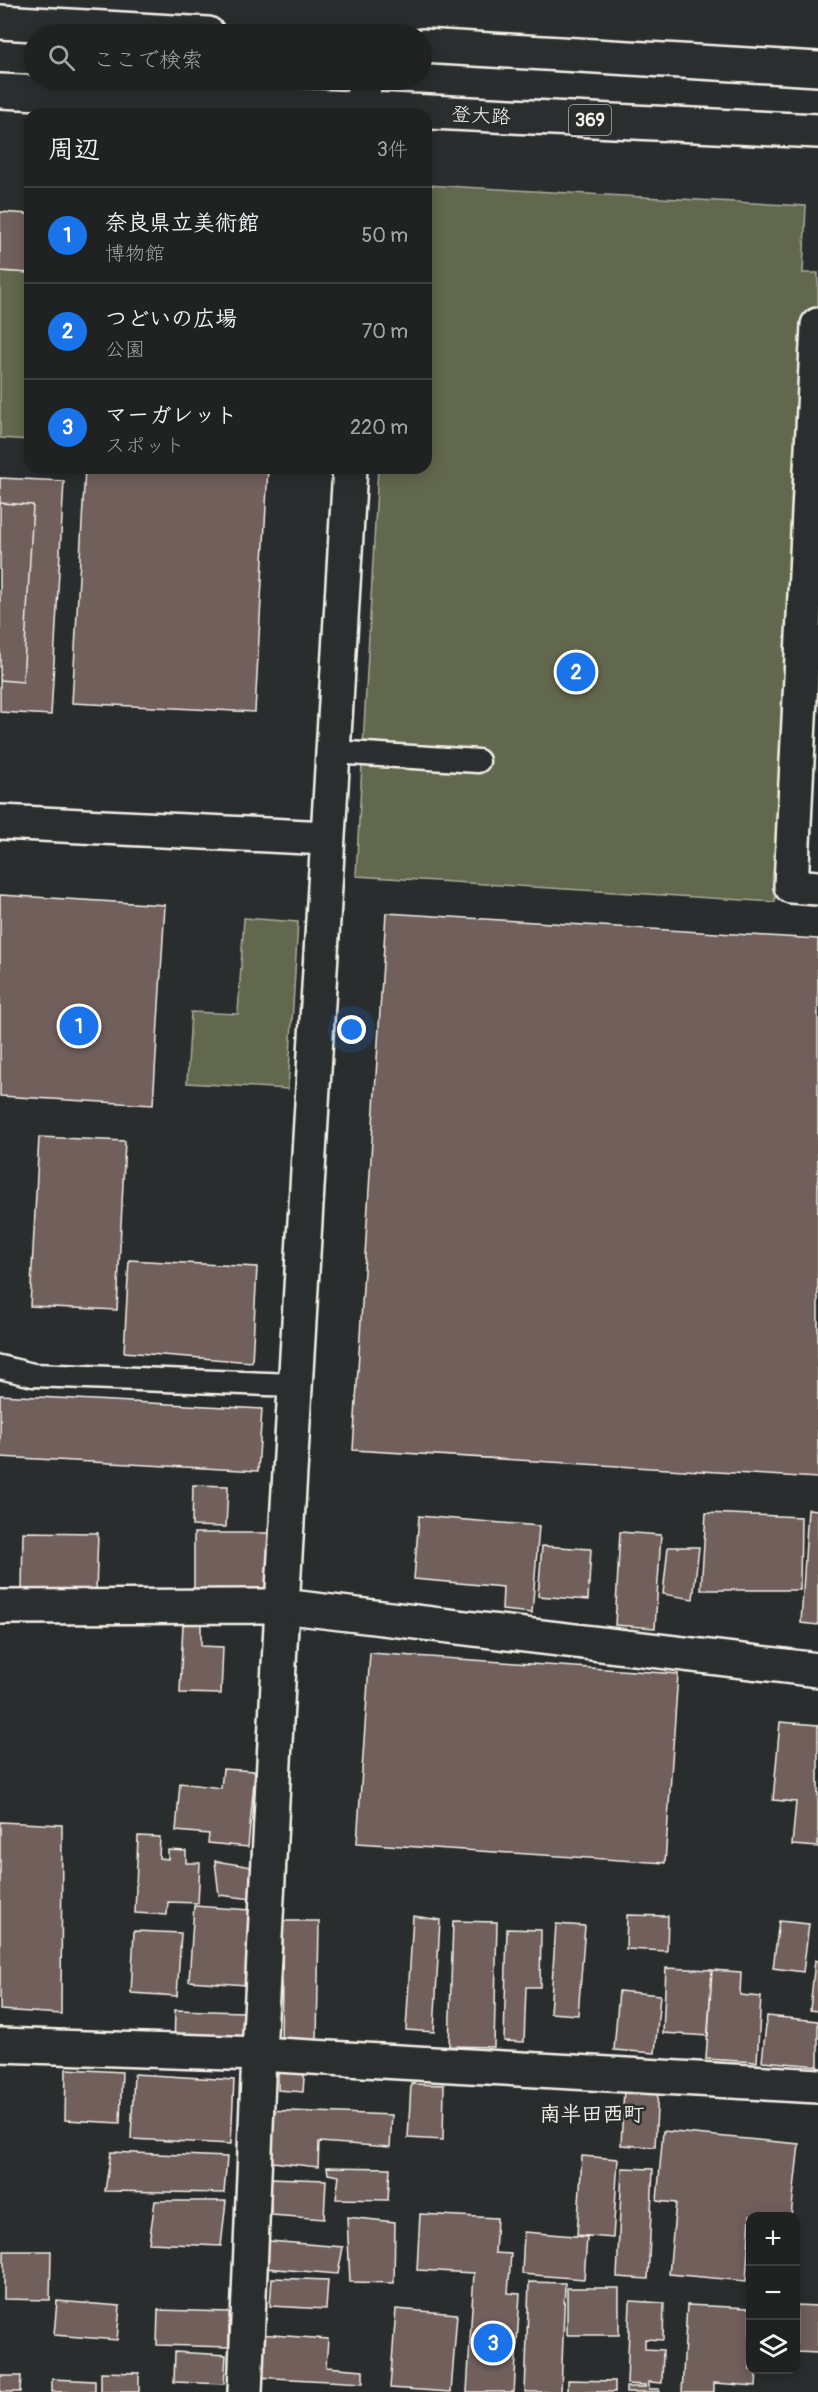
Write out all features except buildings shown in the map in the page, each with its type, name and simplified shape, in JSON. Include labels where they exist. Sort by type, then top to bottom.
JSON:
[{"type":"main road","points":[[0,22],[35,24]]},
{"type":"main road","points":[[432,47],[818,69]]},
{"type":"main road","name":"登大路","points":[[0,91],[363,101],[818,131]]},
{"type":"main road","points":[[818,325],[808,739],[791,886],[818,888]]},
{"type":"main road","points":[[246,2392],[259,2054],[282,1606],[350,474]]},
{"type":"main road","points":[[0,822],[327,838]]},
{"type":"main road","points":[[0,1607],[282,1606],[818,1670]]},
{"type":"main road","points":[[0,2045],[259,2054],[818,2086]]},
{"type":"lane","points":[[332,752],[478,760]]},
{"type":"lane","points":[[0,1367],[33,1375],[294,1385]]},
{"type":"green space","points":[[432,185],[806,206],[803,273],[818,273],[818,694],[808,865],[777,853],[775,902],[356,876],[378,474],[432,474]]},
{"type":"green space","points":[[0,271],[24,273],[24,440],[0,438]]},
{"type":"green space","points":[[244,918],[298,922],[288,1089],[187,1083],[191,1012],[238,1014]]},
{"type":"place","name":"つどいの広場","points":[[576,672]]},
{"type":"place","name":"奈良県立美術館","points":[[79,1026]]},
{"type":"place","name":"マーガレット","points":[[493,2343]]},
{"type":"district","name":"南半田西町","points":[[592,2114]]}]
